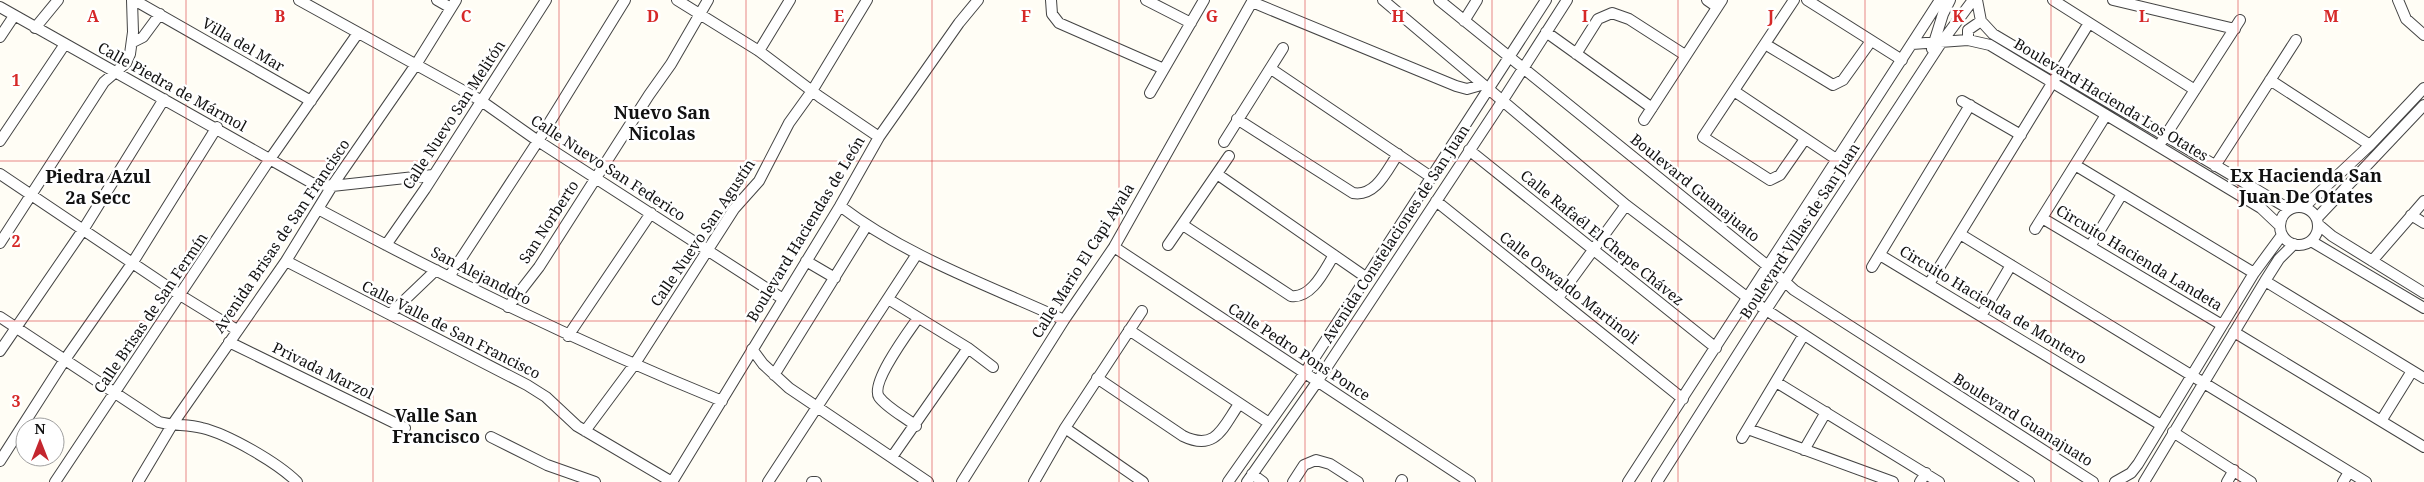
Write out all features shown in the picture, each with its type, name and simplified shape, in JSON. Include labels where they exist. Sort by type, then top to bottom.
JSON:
[{"type":"street","points":[[36,28],[58,0]]},
{"type":"street","points":[[0,243],[104,82],[126,63],[133,42],[133,0]]},
{"type":"street","name":"Villa del Mar","points":[[133,0],[311,101]]},
{"type":"street","name":"Calle Nuevo San Federico","points":[[299,0],[480,100],[538,141],[783,299]]},
{"type":"street","points":[[437,0],[454,4]]},
{"type":"street","name":"Calle Nuevo San Melitón","points":[[386,245],[546,0]]},
{"type":"street","points":[[449,277],[538,141],[625,0]]},
{"type":"street","points":[[677,0],[759,51],[812,91],[879,136]]},
{"type":"street","name":"San Norberto","points":[[508,307],[539,267],[675,58],[708,0]]},
{"type":"street","points":[[759,51],[790,0]]},
{"type":"street","name":"Calle Nuevo San Agustín","points":[[634,365],[734,209],[759,180],[789,123],[812,91],[868,0]]},
{"type":"street","name":"Boulevard Haciendas de León","points":[[672,482],[840,206],[879,136],[959,23],[978,0]]},
{"type":"street","points":[[1051,0],[1052,14],[1059,23],[1164,69]]},
{"type":"street","points":[[1146,0],[1191,23]]},
{"type":"street","points":[[1150,93],[1204,0]]},
{"type":"street","points":[[1383,0],[1485,88],[1503,100],[1626,204],[1748,298],[2029,482]]},
{"type":"street","name":"Boulevard Guanajuato","points":[[1439,0],[1810,302],[2093,482]]},
{"type":"street","points":[[1464,21],[1477,0]]},
{"type":"street","name":"Avenida Constelaciones de San Juan","points":[[1228,482],[1304,374],[1431,177],[1485,88],[1510,57],[1546,0]]},
{"type":"street","name":"Avenida Constelaciones de San Juan","points":[[1250,478],[1317,382],[1567,0]]},
{"type":"street","points":[[1644,120],[1719,4],[1707,0]]},
{"type":"street","points":[[1794,0],[1703,137],[1770,180],[1780,175],[1805,139]]},
{"type":"street","points":[[1807,0],[1902,60]]},
{"type":"street","name":"Boulevard Villas de San Juan","points":[[1628,482],[1769,267],[1836,159],[1940,0]]},
{"type":"street","points":[[1937,44],[1950,0]]},
{"type":"street","points":[[1937,44],[1973,0]]},
{"type":"street","points":[[1968,40],[1968,30],[1981,21],[1977,0]]},
{"type":"street","points":[[2052,0],[2195,90]]},
{"type":"street","points":[[2113,0],[2237,24],[2159,146]]},
{"type":"street","points":[[2398,0],[2403,14],[2424,35]]},
{"type":"street","points":[[1253,1],[1456,86],[1485,88]]},
{"type":"street","name":"Calle Mario El Capi Ayala","points":[[962,482],[1064,320],[1114,247],[1253,1]]},
{"type":"street","name":"Avenida Brisas de San Francisco","points":[[140,479],[172,425],[286,261],[332,186],[454,4]]},
{"type":"street","name":"Calle Piedra de Mármol","points":[[0,7],[114,72],[217,127],[312,183],[332,186],[433,175]]},
{"type":"street","points":[[1576,54],[1598,19],[1612,13],[1629,19],[1685,55]]},
{"type":"street","points":[[133,42],[143,37],[160,14]]},
{"type":"street","points":[[0,37],[14,16]]},
{"type":"street","name":"Boulevard Hacienda Los Otates","points":[[1981,21],[1993,34],[2289,209]]},
{"type":"street","points":[[1929,284],[2089,23]]},
{"type":"street","points":[[1546,32],[1652,108]]},
{"type":"street","points":[[270,159],[358,33]]},
{"type":"street","name":"Boulevard Hacienda Los Otates","points":[[1912,44],[1937,44],[1968,40],[1990,45],[2261,208],[2281,230]]},
{"type":"street","points":[[2214,166],[2296,40]]},
{"type":"street","points":[[1766,44],[1834,85],[1843,80],[1871,41]]},
{"type":"street","points":[[0,141],[65,44]]},
{"type":"street","name":"Boulevard Villas de San Juan","points":[[1656,482],[1932,57],[1937,44]]},
{"type":"street","points":[[1224,142],[1283,48]]},
{"type":"street","points":[[1271,69],[1431,177]]},
{"type":"street","points":[[2270,80],[2370,145]]},
{"type":"street","points":[[2115,482],[2131,473],[2281,230],[2283,215],[2289,209],[2304,207],[2370,145],[2424,88]]},
{"type":"street","points":[[1734,91],[1836,159]]},
{"type":"street","points":[[0,351],[83,230],[164,99]]},
{"type":"street","name":"Circuito Hacienda de Montero","points":[[2021,135],[1966,103],[1880,255],[2161,425]]},
{"type":"street","points":[[2318,221],[2424,105]]},
{"type":"street","name":"Circuito Hacienda Landeta","points":[[2106,115],[2042,218],[2222,325]]},
{"type":"street","points":[[1237,119],[1353,193],[1365,193],[1372,189],[1398,154]]},
{"type":"street","points":[[0,461],[64,361],[133,262],[217,127]]},
{"type":"street","name":"Calle Rafaél El Chepe Chávez","points":[[1469,150],[1716,348]]},
{"type":"street","points":[[1168,245],[1229,156]]},
{"type":"street","name":"Calle Brisas de San Fermín","points":[[55,482],[270,159]]},
{"type":"street","points":[[2075,165],[2254,273]]},
{"type":"street","points":[[0,174],[180,295],[237,330]]},
{"type":"street","points":[[1217,174],[1367,278]]},
{"type":"street","points":[[2091,246],[2122,194]]},
{"type":"street","points":[[2372,261],[2424,201]]},
{"type":"street","name":"Calle Oswaldo Martinoli","points":[[1436,202],[1683,399]]},
{"type":"street","points":[[1558,298],[1626,204]]},
{"type":"street","points":[[840,206],[867,226],[917,254],[1064,320]]},
{"type":"street","points":[[2281,230],[2294,244],[2303,245],[2311,241],[2318,231],[2318,221],[2314,213],[2304,207]]},
{"type":"street","name":"San Alejanddro","points":[[318,209],[568,336],[722,401]]},
{"type":"street","points":[[568,336],[651,213]]},
{"type":"street","points":[[2410,215],[2424,223]]},
{"type":"street","points":[[2035,229],[2042,218]]},
{"type":"street","points":[[2318,221],[2372,261],[2424,293]]},
{"type":"street","points":[[1183,224],[1291,296],[1302,295],[1308,291],[1334,255]]},
{"type":"street","points":[[774,375],[867,226]]},
{"type":"street","points":[[1960,234],[2366,482]]},
{"type":"street","points":[[2311,241],[2424,308]]},
{"type":"street","points":[[2144,482],[2202,382],[2265,281],[2279,259],[2294,244]]},
{"type":"street","name":"Calle Pedro Pons Ponce","points":[[1114,247],[1470,482]]},
{"type":"street","points":[[768,482],[917,254]]},
{"type":"street","points":[[1872,267],[1880,255]]},
{"type":"street","name":"Calle Valle de San Francisco","points":[[286,261],[527,385],[546,396],[585,431],[672,482]]},
{"type":"street","points":[[806,261],[835,278]]},
{"type":"street","points":[[1981,316],[2011,265]]},
{"type":"street","points":[[390,314],[436,270]]},
{"type":"street","points":[[2265,281],[2424,378]]},
{"type":"street","points":[[888,299],[968,348],[993,367]]},
{"type":"street","points":[[1036,481],[1078,407],[1142,311]]},
{"type":"street","points":[[0,316],[64,361],[159,422],[172,425],[190,425],[217,433],[276,466],[297,482]]},
{"type":"street","points":[[916,426],[883,401],[877,394],[876,388],[882,374],[918,318]]},
{"type":"street","points":[[1129,330],[1269,423]]},
{"type":"street","points":[[2234,332],[2424,448]]},
{"type":"street","points":[[1804,336],[1745,433],[1804,450],[1893,482]]},
{"type":"street","name":"Privada Marzol","points":[[229,342],[405,428]]},
{"type":"street","points":[[892,457],[916,426],[968,348]]},
{"type":"street","points":[[752,349],[774,375],[816,407],[928,482]]},
{"type":"street","points":[[585,431],[634,365]]},
{"type":"street","points":[[2381,421],[2412,371]]},
{"type":"street","points":[[1098,378],[1183,436],[1196,441],[1212,440],[1219,434],[1239,404]]},
{"type":"street","points":[[1776,382],[1826,412],[1923,478],[1940,482]]},
{"type":"street","points":[[1804,450],[1826,412]]},
{"type":"street","points":[[1065,428],[1143,482]]},
{"type":"street","points":[[2172,432],[2250,482]]},
{"type":"street","points":[[491,436],[547,465],[596,482]]},
{"type":"street","points":[[1293,482],[1304,465],[1316,460],[1330,464],[1358,482]]},
{"type":"street","points":[[2227,482],[2234,470]]},
{"type":"street","points":[[2343,482],[2349,472]]},
{"type":"street","points":[[1250,478],[1263,482]]},
{"type":"street","points":[[140,479],[152,482]]},
{"type":"district","name":"Nuevo San Nicolas","points":[[662,123]]},
{"type":"district","name":"Ex Hacienda San Juan De Otates","points":[[2306,186]]},
{"type":"district","name":"Piedra Azul 2a Secc","points":[[98,187]]},
{"type":"district","name":"Valle San Francisco","points":[[436,426]]}]
